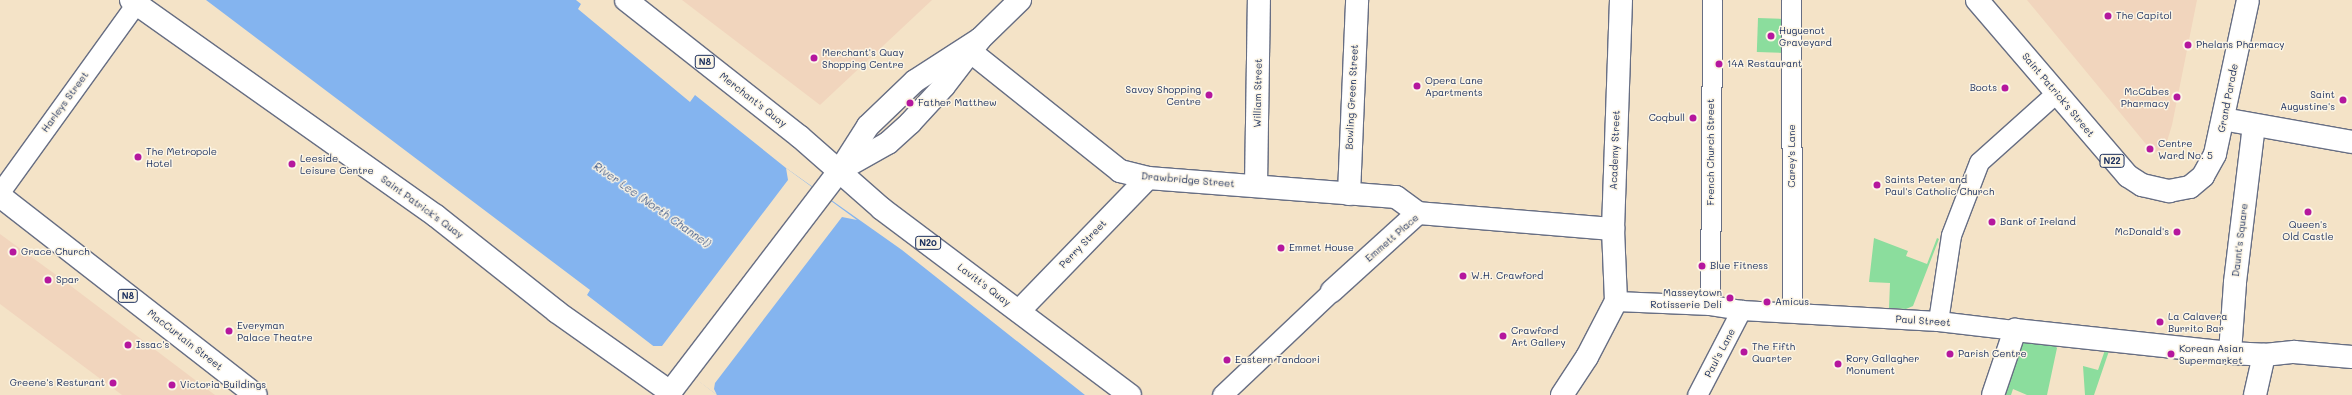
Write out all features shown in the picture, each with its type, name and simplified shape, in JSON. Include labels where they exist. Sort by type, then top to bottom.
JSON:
[{"type":"main road","name":"Merchant's Quay","points":[[626,0],[840,170]]},
{"type":"main road","points":[[670,394],[818,201],[840,170],[865,158],[893,138],[910,123],[976,45],[1020,0]]},
{"type":"main road","name":"William Street","points":[[1256,186],[1259,0]]},
{"type":"main road","name":"Bowling Green Street","points":[[1349,194],[1357,0]]},
{"type":"main road","name":"Academy Street","points":[[1616,301],[1613,229],[1621,0]]},
{"type":"main road","name":"Saint Patrick's Street","points":[[1977,0],[2128,176],[2157,190],[2169,191],[2190,187]]},
{"type":"main road","name":"Grand Parade","points":[[2190,187],[2203,176],[2215,154],[2248,0]]},
{"type":"main road","name":"Saint Patrick's Quay","points":[[131,6],[436,216],[558,312],[670,394]]},
{"type":"main road","name":"Drawbridge Street","points":[[976,45],[1120,171],[1148,178],[1396,197],[1418,213]]},
{"type":"main road","points":[[2223,119],[2352,142]]},
{"type":"main road","name":"Daunt's Square","points":[[2230,353],[2235,283],[2254,125]]},
{"type":"main road","name":"Lavitt's Quay","points":[[840,170],[882,209],[1130,395]]},
{"type":"main road","name":"Perry Street","points":[[1019,312],[1148,178]]},
{"type":"main road","name":"MacCurtain Street","points":[[0,196],[256,395]]},
{"type":"main road","name":"Emmett Place","points":[[1332,291],[1418,213],[1613,229]]},
{"type":"main road","points":[[1562,395],[1587,357],[1616,301]]},
{"type":"main road","points":[[1993,395],[2015,330]]},
{"type":"main road","name":"Paul Street","points":[[2015,330],[2230,353]]},
{"type":"main road","points":[[2230,353],[2264,355],[2294,352],[2352,357]]},
{"type":"main road","points":[[2255,395],[2264,355]]},
{"type":"street","name":"French Church Street","points":[[1710,305],[1712,0]]},
{"type":"street","name":"Carey's Lane","points":[[1791,0],[1792,312]]},
{"type":"street","name":"Harleys Street","points":[[0,192],[131,6]]},
{"type":"street","points":[[1938,321],[1951,235],[1979,162],[2056,93]]},
{"type":"street","name":"Emmett Place","points":[[1222,395],[1332,291]]},
{"type":"street","name":"Paul Street","points":[[1616,301],[1710,305],[1741,310],[1938,321],[2015,330]]},
{"type":"street","name":"Paul's Lane","points":[[1697,395],[1741,310]]},
{"type":"shaded area","name":"Merchant's Quay Shopping Centre","points":[[682,0],[932,0],[820,105]]},
{"type":"shaded area","points":[[2027,0],[2197,0],[2172,125],[2165,148],[2157,152],[2150,149]]},
{"type":"shaded area","points":[[0,234],[215,395],[122,395],[0,304]]},
{"type":"green space","points":[[1758,18],[1785,19],[1784,53],[1757,52]]},
{"type":"green space","points":[[1874,238],[1908,251],[1906,256],[1927,264],[1937,238],[1939,239],[1913,306],[1906,309],[1889,308],[1890,283],[1869,282]]},
{"type":"green space","points":[[2017,339],[2051,341],[2057,348],[2047,395],[2027,395],[2013,389],[2011,395],[1997,395]]},
{"type":"green space","points":[[2105,350],[2109,351],[2094,395],[2085,395],[2083,366],[2098,370]]},
{"type":"water","name":"River Lee (North Channel)","points":[[206,0],[576,0],[581,4],[578,9],[690,102],[695,95],[786,168],[902,250],[1085,395],[717,395],[587,295],[590,290]]},
{"type":"pier","points":[[786,168],[857,220],[842,217],[715,383],[714,389],[717,395],[651,346],[662,346],[788,180]]},
{"type":"place","name":"The Capitol","points":[[2108,16]]},
{"type":"place","name":"Huguenot Graveyard","points":[[1771,36]]},
{"type":"place","name":"Phelans Pharmacy","points":[[2188,45]]},
{"type":"place","name":"Merchant's Quay Shopping Centre","points":[[814,58]]},
{"type":"place","name":"14A Restaurant","points":[[1719,64]]},
{"type":"place","name":"Opera Lane Apartments","points":[[1417,86]]},
{"type":"place","name":"Boots","points":[[2005,88]]},
{"type":"place","name":"Savoy Shopping Centre","points":[[1209,95]]},
{"type":"place","name":"McCabes Pharmacy","points":[[2177,97]]},
{"type":"place","name":"Saint Augustine's","points":[[2343,100]]},
{"type":"place","name":"Father Matthew","points":[[910,103]]},
{"type":"place","name":"Coqbull","points":[[1693,118]]},
{"type":"place","name":"Centre Ward No. 5","points":[[2150,149]]},
{"type":"place","name":"The Metropole Hotel","points":[[138,157]]},
{"type":"place","name":"Leeside Leisure Centre","points":[[292,164]]},
{"type":"place","name":"Saints Peter and Paul's Catholic Church","points":[[1877,185]]},
{"type":"place","name":"Queen's Old Castle","points":[[2308,212]]},
{"type":"place","name":"Bank of Ireland","points":[[1992,222]]},
{"type":"place","name":"McDonald's","points":[[2177,232]]},
{"type":"place","name":"Emmet House","points":[[1281,248]]},
{"type":"place","name":"Grace Church","points":[[13,252]]},
{"type":"place","name":"Blue Fitness","points":[[1702,266]]},
{"type":"place","name":"W.H. Crawford","points":[[1463,276]]},
{"type":"place","name":"Spar","points":[[48,280]]},
{"type":"place","name":"Masseytown Rotisserie Deli","points":[[1730,298]]},
{"type":"place","name":"Amicus","points":[[1767,302]]},
{"type":"place","name":"La Calavera Burrito Bar","points":[[2160,322]]},
{"type":"place","name":"Everyman Palace Theatre","points":[[229,331]]},
{"type":"place","name":"Crawford Art Gallery","points":[[1503,336]]},
{"type":"place","name":"Issac's","points":[[128,345]]},
{"type":"place","name":"The Fifth Quarter","points":[[1744,352]]},
{"type":"place","name":"Parish Centre","points":[[1950,354]]},
{"type":"place","name":"Korean Asian Supermarket","points":[[2171,354]]},
{"type":"place","name":"Eastern Tandoori","points":[[1227,360]]},
{"type":"place","name":"Rory Gallagher Monument","points":[[1838,364]]},
{"type":"place","name":"Greene's Resturant","points":[[113,383]]},
{"type":"place","name":"Victoria Buildings","points":[[172,385]]}]
